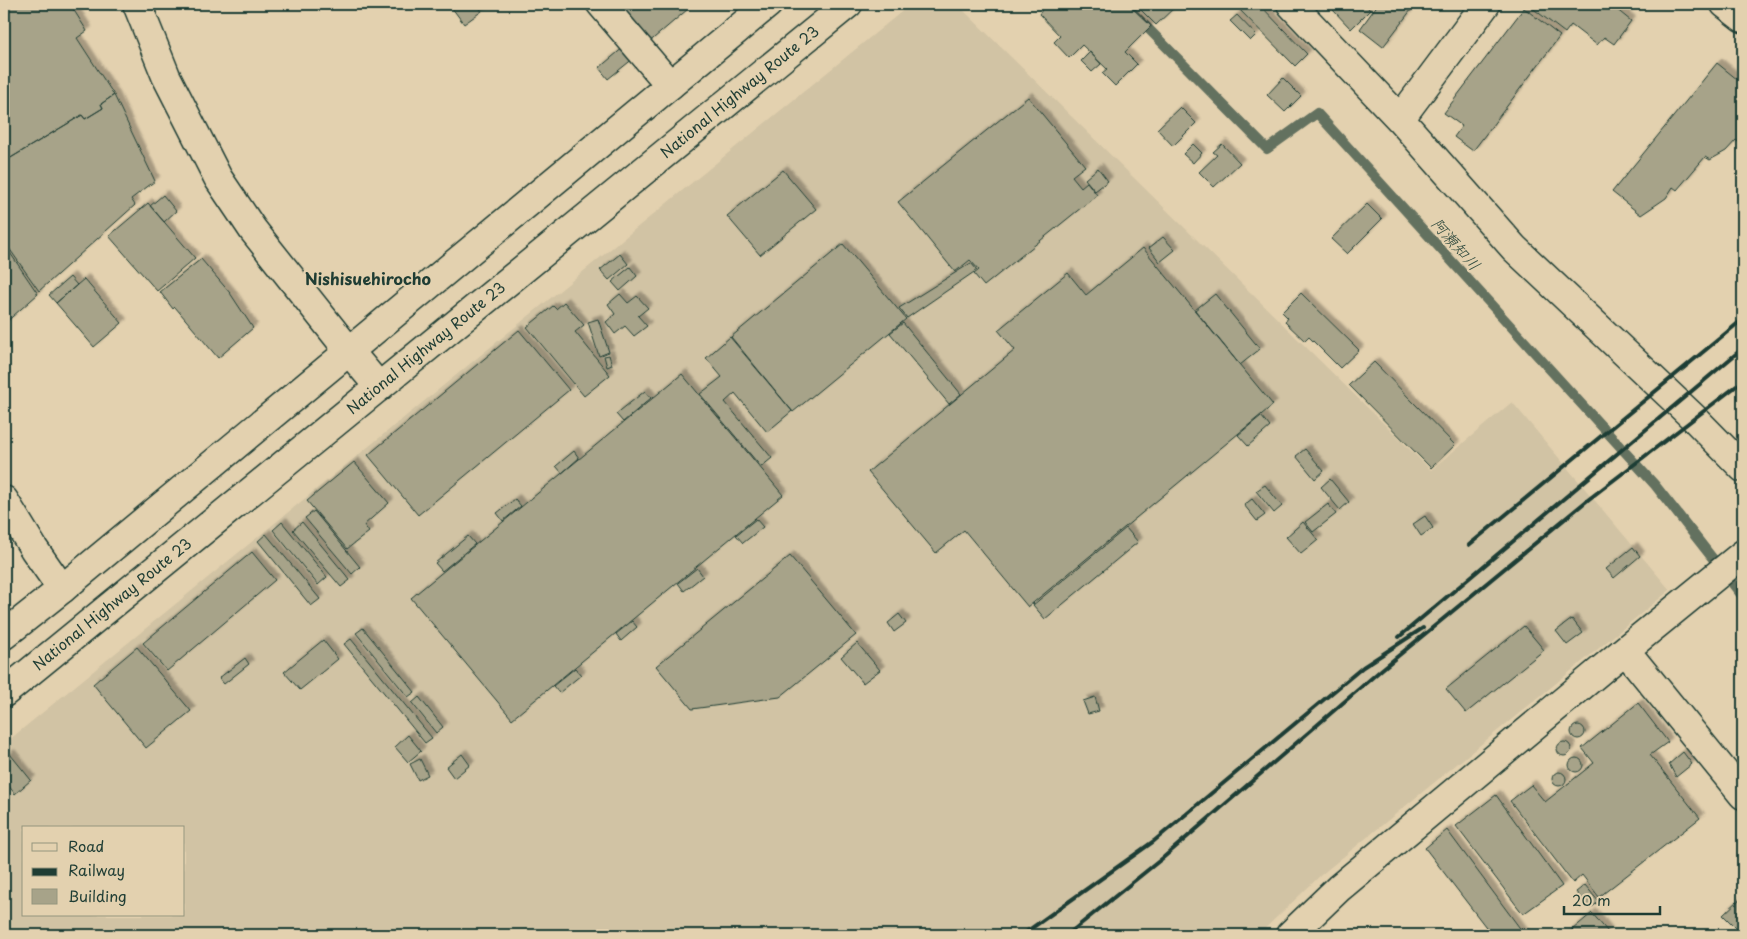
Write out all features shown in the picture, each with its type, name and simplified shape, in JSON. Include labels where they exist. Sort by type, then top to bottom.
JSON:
[{"type":"main road","points":[[137,4],[166,76],[218,178],[253,230],[379,387]]},
{"type":"main road","points":[[602,4],[670,86]]},
{"type":"main road","points":[[4,635],[768,4]]},
{"type":"main road","name":"National Highway Route 23","points":[[4,693],[848,4]]},
{"type":"main road","points":[[1291,4],[1400,119],[1514,248],[1694,418],[1743,468]]},
{"type":"main road","points":[[1400,119],[1486,4]]},
{"type":"main road","points":[[1725,4],[1743,18]]},
{"type":"main road","points":[[4,500],[34,549],[62,589]]},
{"type":"main road","points":[[1290,935],[1340,888],[1634,642],[1743,554]]},
{"type":"main road","points":[[1634,642],[1743,795]]},
{"type":"shaded area","points":[[911,4],[957,4],[1431,470],[1512,402],[1670,590],[1321,875],[1258,935],[4,935],[4,744]]},
{"type":"building","points":[[4,4],[70,4],[87,31],[77,38],[114,95],[101,104],[103,108],[85,119],[82,115],[4,162]]},
{"type":"building","points":[[449,4],[476,4],[482,11],[464,24]]},
{"type":"building","points":[[613,4],[683,4],[688,9],[647,44]]},
{"type":"building","points":[[1035,4],[1128,4],[1151,26],[1125,52],[1137,64],[1115,86],[1102,73],[1107,69],[1082,45],[1069,58],[1054,42],[1060,36],[1039,14],[1042,10]]},
{"type":"building","points":[[1135,4],[1178,4],[1156,25]]},
{"type":"building","points":[[1197,4],[1209,4],[1203,10]]},
{"type":"building","points":[[1234,4],[1259,4],[1307,54],[1295,66]]},
{"type":"building","points":[[1326,4],[1337,4],[1332,9]]},
{"type":"building","points":[[1340,4],[1364,4],[1370,10],[1351,29],[1333,10]]},
{"type":"building","points":[[1378,4],[1404,4],[1411,10],[1383,47],[1360,29]]},
{"type":"building","points":[[1533,4],[1610,4],[1631,21],[1614,44],[1604,37],[1597,45],[1571,25],[1565,33],[1531,7]]},
{"type":"building","points":[[1524,8],[1560,36],[1473,151],[1454,137],[1462,126],[1444,113]]},
{"type":"building","points":[[1237,15],[1256,35],[1250,41],[1230,21]]},
{"type":"building","points":[[624,47],[634,58],[608,79],[599,68]]},
{"type":"building","points":[[1090,52],[1101,64],[1092,72],[1081,61]]},
{"type":"building","points":[[1717,63],[1743,84],[1743,105],[1740,110],[1743,112],[1743,146],[1736,140],[1726,151],[1710,160],[1705,157],[1677,190],[1673,187],[1666,198],[1641,215],[1612,192]]},
{"type":"building","points":[[1283,78],[1301,96],[1285,112],[1267,95]]},
{"type":"building","points":[[114,95],[155,181],[131,199],[135,205],[39,291],[4,241],[4,162],[82,115],[85,119],[103,108],[101,104]]},
{"type":"building","points":[[1028,97],[1085,166],[1072,176],[1081,187],[1087,182],[1097,195],[984,286],[974,274],[979,270],[970,260],[955,272],[898,202]]},
{"type":"building","points":[[1180,107],[1196,123],[1173,146],[1157,129]]},
{"type":"building","points":[[1193,144],[1202,153],[1193,163],[1183,154]]},
{"type":"building","points":[[1222,144],[1240,163],[1214,187],[1199,172],[1217,155],[1213,152]]},
{"type":"building","points":[[1098,168],[1108,181],[1095,191],[1085,179]]},
{"type":"building","points":[[783,170],[816,209],[760,255],[727,216]]},
{"type":"building","points":[[163,195],[176,211],[164,222],[150,206]]},
{"type":"building","points":[[148,203],[195,258],[157,291],[109,236]]},
{"type":"building","points":[[1367,204],[1382,219],[1347,254],[1331,239]]},
{"type":"building","points":[[1163,237],[1175,250],[1160,262],[1149,248]]},
{"type":"building","points":[[4,244],[38,294],[4,324]]},
{"type":"building","points":[[843,244],[906,319],[793,412],[731,337]]},
{"type":"building","points":[[1143,248],[1273,405],[1028,607],[964,530],[936,553],[868,472],[1015,350],[998,330],[1068,273],[1086,295]]},
{"type":"building","points":[[620,254],[628,264],[609,280],[600,270]]},
{"type":"building","points":[[201,259],[230,293],[253,328],[218,358],[160,292]]},
{"type":"building","points":[[971,263],[977,270],[907,318],[899,308]]},
{"type":"building","points":[[630,267],[637,276],[620,291],[612,282]]},
{"type":"building","points":[[70,277],[77,285],[56,303],[49,295]]},
{"type":"building","points":[[84,279],[122,323],[94,347],[56,303]]},
{"type":"building","points":[[1301,293],[1359,350],[1340,368],[1309,337],[1305,341],[1285,322],[1288,318],[1282,312]]},
{"type":"building","points":[[620,294],[628,303],[637,296],[648,308],[638,316],[647,326],[634,336],[625,326],[615,334],[606,322],[615,314],[608,304]]},
{"type":"building","points":[[1215,294],[1260,349],[1240,365],[1195,310]]},
{"type":"building","points":[[564,302],[584,325],[575,332],[610,375],[584,396],[527,327],[553,306],[556,309]]},
{"type":"building","points":[[598,319],[609,352],[599,356],[588,322]]},
{"type":"building","points":[[903,323],[961,394],[949,404],[890,333]]},
{"type":"building","points":[[519,330],[569,390],[418,515],[368,455]]},
{"type":"building","points":[[730,337],[792,411],[767,432],[735,393],[725,402],[772,458],[761,467],[700,394],[722,377],[706,358]]},
{"type":"building","points":[[609,355],[612,365],[607,367],[604,356]]},
{"type":"building","points":[[1374,362],[1455,445],[1431,468],[1349,385]]},
{"type":"building","points":[[682,374],[783,495],[512,719],[411,598]]},
{"type":"building","points":[[645,391],[651,398],[623,422],[616,414]]},
{"type":"building","points":[[1261,416],[1270,427],[1248,446],[1238,435]]},
{"type":"building","points":[[1305,449],[1324,471],[1315,479],[1296,456]]},
{"type":"building","points":[[574,451],[579,458],[562,473],[556,466]]},
{"type":"building","points":[[354,462],[389,503],[364,525],[369,532],[347,549],[307,501]]},
{"type":"building","points":[[1330,479],[1349,502],[1340,510],[1321,487]]},
{"type":"building","points":[[1265,485],[1282,506],[1274,513],[1256,491]]},
{"type":"building","points":[[515,499],[521,506],[503,521],[497,513]]},
{"type":"building","points":[[1252,499],[1265,515],[1257,521],[1244,505]]},
{"type":"building","points":[[1328,504],[1336,514],[1313,532],[1305,522]]},
{"type":"building","points":[[314,511],[360,567],[352,574],[305,518]]},
{"type":"building","points":[[1425,516],[1433,528],[1421,536],[1413,524]]},
{"type":"building","points":[[756,519],[763,527],[743,543],[736,535]]},
{"type":"building","points":[[282,522],[327,577],[318,585],[273,530]]},
{"type":"building","points":[[302,522],[350,580],[341,587],[293,530]]},
{"type":"building","points":[[1303,522],[1318,540],[1301,554],[1286,537]]},
{"type":"building","points":[[1126,528],[1138,542],[1045,619],[1033,605]]},
{"type":"building","points":[[266,534],[320,599],[311,606],[258,541]]},
{"type":"building","points":[[468,536],[475,544],[442,571],[435,563]]},
{"type":"building","points":[[1633,547],[1640,556],[1614,578],[1606,569]]},
{"type":"building","points":[[252,552],[275,580],[167,671],[143,643]]},
{"type":"building","points":[[790,556],[856,635],[780,697],[692,709],[656,666]]},
{"type":"building","points":[[697,568],[703,576],[684,591],[678,583]]},
{"type":"building","points":[[899,614],[906,623],[894,632],[888,623]]},
{"type":"building","points":[[1572,619],[1583,633],[1567,645],[1556,631]]},
{"type":"building","points":[[632,621],[637,627],[621,641],[616,634]]},
{"type":"building","points":[[1524,626],[1544,650],[1466,713],[1446,689]]},
{"type":"building","points":[[363,628],[415,692],[408,697],[356,633]]},
{"type":"building","points":[[351,639],[432,738],[425,743],[344,644]]},
{"type":"building","points":[[323,640],[338,659],[300,690],[284,672]]},
{"type":"building","points":[[857,643],[880,670],[863,683],[841,657]]},
{"type":"building","points":[[137,647],[191,711],[146,748],[93,684]]},
{"type":"building","points":[[245,658],[249,664],[224,684],[219,678]]},
{"type":"building","points":[[575,668],[581,675],[559,693],[553,686]]},
{"type":"building","points":[[419,697],[443,727],[436,733],[412,703]]},
{"type":"building","points":[[1095,697],[1099,711],[1088,714],[1083,701]]},
{"type":"building","points":[[1638,703],[1668,742],[1650,755],[1700,818],[1599,897],[1582,875],[1573,883],[1510,801],[1531,785],[1545,802],[1594,763],[1582,748]]},
{"type":"building","points":[[1575,725],[1581,725],[1585,732],[1581,739],[1575,739],[1571,735],[1571,729]]},
{"type":"building","points":[[408,735],[421,751],[408,762],[395,747]]},
{"type":"building","points":[[1561,742],[1567,742],[1571,749],[1567,756],[1561,756],[1557,752],[1557,746]]},
{"type":"building","points":[[1683,752],[1692,764],[1676,777],[1669,764]]},
{"type":"building","points":[[10,754],[31,780],[15,794],[4,780],[4,760]]},
{"type":"building","points":[[462,754],[470,765],[454,778],[446,767]]},
{"type":"building","points":[[1573,758],[1579,758],[1583,765],[1579,772],[1573,772],[1569,768],[1569,762]]},
{"type":"building","points":[[420,759],[428,775],[418,780],[410,764]]},
{"type":"building","points":[[1556,772],[1562,772],[1566,779],[1562,786],[1556,786],[1552,782],[1552,776]]},
{"type":"building","points":[[1496,795],[1562,886],[1523,914],[1456,826]]},
{"type":"building","points":[[1447,830],[1525,935],[1492,935],[1425,848]]},
{"type":"building","points":[[1585,885],[1599,902],[1589,909],[1576,892]]},
{"type":"building","points":[[1741,898],[1743,899],[1743,935],[1723,915]]},
{"type":"building","points":[[1592,913],[1608,932],[1604,935],[1566,935]]},
{"type":"waterway","name":"阿瀬知川","points":[[1124,4],[1267,149],[1317,113],[1655,485],[1743,597]]},
{"type":"railway","points":[[1469,545],[1743,319]]},
{"type":"railway","points":[[1399,637],[1743,348]]},
{"type":"railway","points":[[1067,935],[1164,857],[1381,670],[1589,499],[1743,381]]},
{"type":"railway","points":[[1022,935],[1154,841],[1363,667],[1423,628]]},
{"type":"district","name":"Nishisuehirocho","points":[[368,279]]}]
